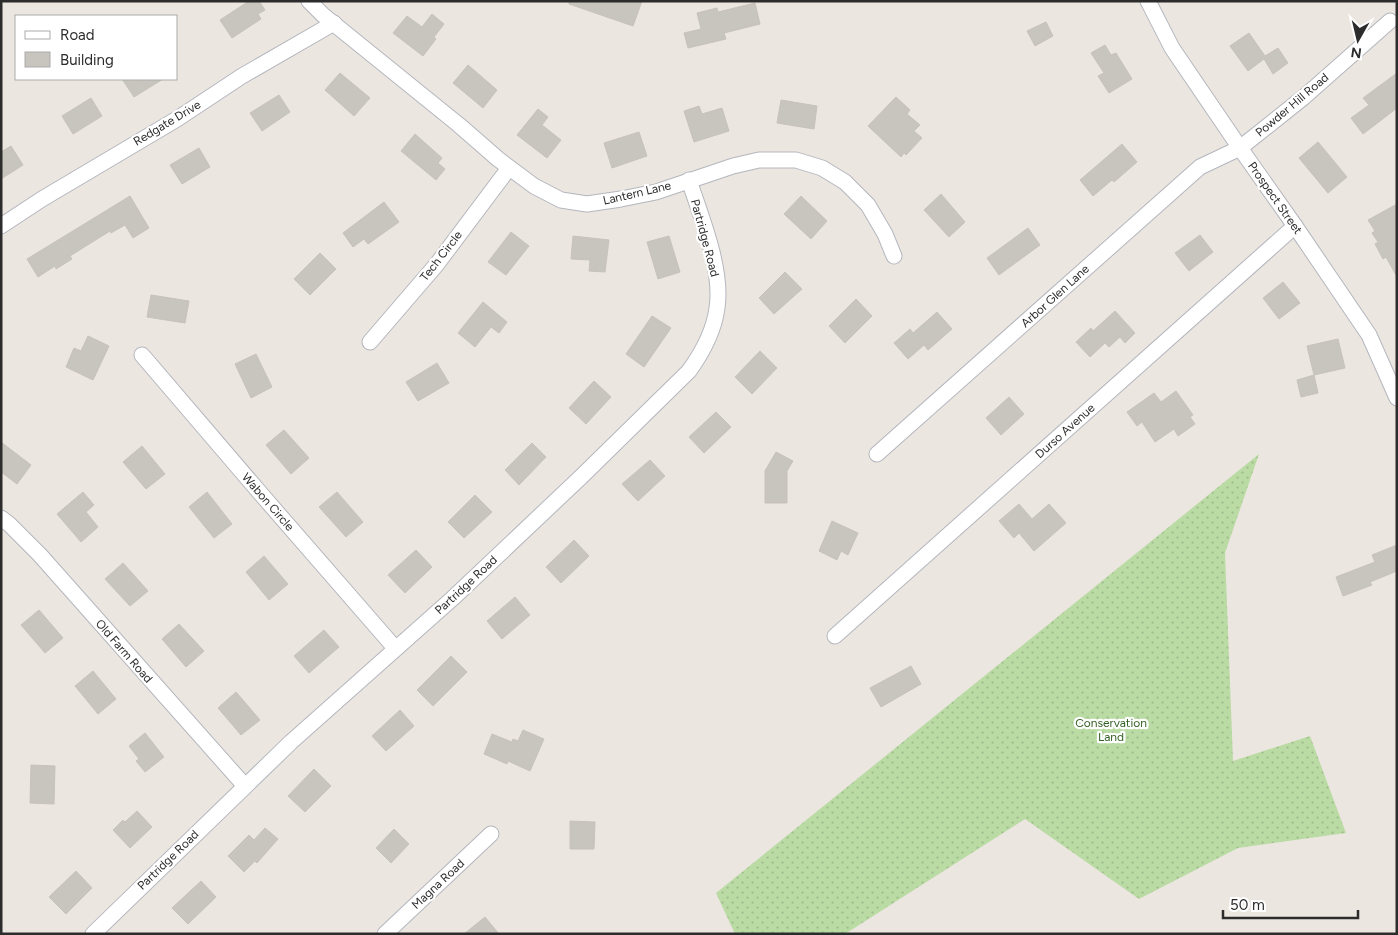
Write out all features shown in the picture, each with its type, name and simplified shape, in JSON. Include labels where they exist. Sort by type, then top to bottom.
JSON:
[{"type":"street","name":"Lantern Lane","points":[[309,1],[334,24],[509,168],[534,186],[561,200],[587,204],[621,199],[656,192],[733,166],[759,160],[796,160],[822,168],[845,182],[868,205],[885,234],[894,256]]},
{"type":"street","name":"Prospect Street","points":[[1148,1],[1172,48],[1369,335],[1397,398]]},
{"type":"street","name":"Powder Hill Road","points":[[1240,148],[1394,22]]},
{"type":"street","name":"Redgate Drive","points":[[1,226],[242,76],[334,24]]},
{"type":"street","name":"Arbor Glen Lane","points":[[877,454],[1200,168],[1240,148]]},
{"type":"street","name":"Tech Circle","points":[[370,342],[436,264],[509,168]]},
{"type":"street","name":"Partridge Road","points":[[92,934],[291,742],[453,598],[689,371],[700,355],[710,333],[717,308],[717,280],[713,256],[689,180]]},
{"type":"street","name":"Durso Avenue","points":[[834,636],[1295,226]]},
{"type":"street","name":"Wabon Circle","points":[[142,354],[395,648]]},
{"type":"street","name":"Old Farm Road","points":[[1,518],[40,555],[245,786]]},
{"type":"street","name":"Magna Road","points":[[385,934],[490,834]]},
{"type":"green space","name":"Conservation Land","points":[[1259,454],[1225,553],[1233,761],[1310,736],[1346,833],[1238,848],[1139,899],[1025,819],[845,934],[735,934],[716,893]]},
{"type":"building","points":[[249,1],[259,1],[265,10],[258,14],[261,19],[232,38],[220,20]]},
{"type":"building","points":[[569,1],[642,1],[633,26],[569,4]]},
{"type":"building","points":[[755,3],[760,24],[724,33],[726,39],[688,48],[684,33],[701,29],[697,13],[717,8],[718,12]]},
{"type":"building","points":[[432,14],[444,24],[434,37],[436,39],[423,56],[393,33],[407,16],[422,27]]},
{"type":"building","points":[[1046,22],[1053,36],[1035,46],[1027,31]]},
{"type":"building","points":[[1249,33],[1265,56],[1278,48],[1288,63],[1273,74],[1264,59],[1248,71],[1230,46]]},
{"type":"building","points":[[1105,45],[1111,55],[1116,53],[1132,79],[1109,93],[1098,76],[1104,73],[1091,53]]},
{"type":"building","points":[[468,65],[497,90],[483,108],[453,83]]},
{"type":"building","points":[[340,73],[370,98],[354,116],[325,90]]},
{"type":"building","points":[[1397,73],[1397,108],[1363,134],[1351,118],[1369,105],[1363,98]]},
{"type":"building","points":[[123,80],[161,80],[134,97]]},
{"type":"building","points":[[279,95],[290,112],[262,131],[250,113]]},
{"type":"building","points":[[896,97],[910,110],[907,114],[920,125],[914,131],[922,138],[906,155],[904,153],[901,157],[868,126]]},
{"type":"building","points":[[91,98],[102,116],[73,134],[62,116]]},
{"type":"building","points":[[781,100],[817,106],[814,129],[777,123]]},
{"type":"building","points":[[699,106],[702,114],[722,108],[729,131],[694,142],[684,111]]},
{"type":"building","points":[[538,109],[548,117],[542,125],[561,140],[547,158],[517,135]]},
{"type":"building","points":[[639,132],[647,156],[612,168],[604,143]]},
{"type":"building","points":[[415,134],[442,158],[438,163],[445,169],[436,180],[401,151]]},
{"type":"building","points":[[1318,142],[1347,177],[1328,193],[1299,158]]},
{"type":"building","points":[[1122,144],[1137,162],[1114,182],[1112,180],[1093,196],[1080,180]]},
{"type":"building","points":[[11,146],[23,165],[1,179],[1,152]]},
{"type":"building","points":[[199,148],[210,167],[182,184],[170,165]]},
{"type":"building","points":[[941,194],[965,222],[949,237],[924,210]]},
{"type":"building","points":[[130,196],[149,228],[133,238],[125,225],[111,233],[110,231],[70,256],[72,259],[56,269],[55,266],[38,277],[27,259]]},
{"type":"building","points":[[801,196],[827,221],[811,239],[784,214]]},
{"type":"building","points":[[384,202],[399,222],[368,244],[364,239],[353,247],[343,233]]},
{"type":"building","points":[[1397,204],[1397,277],[1386,257],[1383,259],[1375,244],[1378,242],[1372,233],[1375,231],[1368,220]]},
{"type":"building","points":[[1028,228],[1040,245],[999,275],[987,258]]},
{"type":"building","points":[[511,232],[529,246],[506,275],[488,262]]},
{"type":"building","points":[[1200,235],[1213,252],[1189,271],[1175,253]]},
{"type":"building","points":[[573,236],[609,240],[605,272],[589,271],[590,260],[571,259]]},
{"type":"building","points":[[669,236],[680,272],[658,279],[647,242]]},
{"type":"building","points":[[320,253],[336,269],[310,295],[294,279]]},
{"type":"building","points":[[785,272],[802,289],[774,314],[759,298]]},
{"type":"building","points":[[1283,282],[1300,303],[1279,319],[1263,298]]},
{"type":"building","points":[[151,295],[189,301],[185,323],[147,317]]},
{"type":"building","points":[[856,299],[872,316],[845,343],[829,326]]},
{"type":"building","points":[[483,302],[507,322],[499,333],[491,327],[475,347],[458,333]]},
{"type":"building","points":[[1115,311],[1135,333],[1125,343],[1120,337],[1109,347],[1105,343],[1090,357],[1076,342],[1091,328],[1093,331]]},
{"type":"building","points":[[937,312],[952,329],[928,350],[924,345],[908,359],[894,343],[910,329],[913,333]]},
{"type":"building","points":[[652,316],[671,328],[644,367],[626,354]]},
{"type":"building","points":[[88,336],[109,346],[93,380],[66,367],[74,348],[81,351]]},
{"type":"building","points":[[1338,339],[1345,368],[1314,375],[1307,346]]},
{"type":"building","points":[[760,351],[777,368],[752,394],[735,377]]},
{"type":"building","points":[[256,354],[272,387],[251,398],[235,364]]},
{"type":"building","points":[[437,363],[449,383],[418,401],[406,382]]},
{"type":"building","points":[[1314,375],[1318,393],[1301,397],[1297,380]]},
{"type":"building","points":[[594,381],[611,397],[586,424],[569,408]]},
{"type":"building","points":[[1176,391],[1193,415],[1190,417],[1195,424],[1178,436],[1174,429],[1155,442],[1142,422],[1137,426],[1127,412],[1154,393],[1161,402]]},
{"type":"building","points":[[1009,397],[1024,414],[1001,435],[986,418]]},
{"type":"building","points":[[716,412],[731,427],[704,453],[689,437]]},
{"type":"building","points":[[284,430],[309,458],[291,474],[266,445]]},
{"type":"building","points":[[1,442],[31,465],[17,484],[1,472]]},
{"type":"building","points":[[532,443],[546,457],[519,485],[505,470]]},
{"type":"building","points":[[142,446],[165,474],[146,489],[123,462]]},
{"type":"building","points":[[776,452],[793,461],[787,471],[787,503],[765,503],[765,471]]},
{"type":"building","points":[[650,460],[665,476],[638,501],[622,484]]},
{"type":"building","points":[[83,492],[94,505],[86,512],[98,527],[81,542],[57,514]]},
{"type":"building","points":[[207,492],[232,524],[214,538],[189,507]]},
{"type":"building","points":[[337,492],[363,522],[346,537],[319,507]]},
{"type":"building","points":[[475,495],[492,512],[464,538],[448,522]]},
{"type":"building","points":[[1019,504],[1032,519],[1049,504],[1066,523],[1034,551],[1019,533],[1014,538],[999,521]]},
{"type":"building","points":[[832,521],[858,533],[848,555],[841,551],[837,560],[819,551]]},
{"type":"building","points":[[574,540],[589,556],[561,583],[546,567]]},
{"type":"building","points":[[1397,545],[1397,571],[1370,582],[1372,585],[1343,596],[1336,577],[1375,562],[1372,555]]},
{"type":"building","points":[[416,550],[432,567],[405,593],[388,575]]},
{"type":"building","points":[[264,556],[288,584],[269,600],[246,572]]},
{"type":"building","points":[[123,563],[148,591],[130,606],[105,579]]},
{"type":"building","points":[[515,597],[530,615],[502,639],[487,621]]},
{"type":"building","points":[[39,610],[63,638],[45,653],[21,625]]},
{"type":"building","points":[[179,624],[204,651],[186,667],[162,639]]},
{"type":"building","points":[[324,630],[339,647],[309,673],[294,656]]},
{"type":"building","points":[[451,656],[467,672],[433,706],[417,690]]},
{"type":"building","points":[[911,666],[921,684],[881,707],[870,688]]},
{"type":"building","points":[[93,671],[116,699],[98,714],[75,686]]},
{"type":"building","points":[[236,692],[260,720],[241,735],[218,708]]},
{"type":"building","points":[[400,710],[414,726],[386,751],[372,736]]},
{"type":"building","points":[[523,730],[544,739],[530,771],[508,761],[507,764],[484,754],[492,734],[512,742],[513,739],[518,741]]},
{"type":"building","points":[[145,733],[164,757],[145,772],[136,761],[139,759],[129,746]]},
{"type":"building","points":[[31,765],[55,766],[54,804],[30,803]]},
{"type":"building","points":[[314,769],[331,786],[305,812],[288,796]]},
{"type":"building","points":[[137,811],[152,827],[130,848],[113,830],[123,820],[125,822]]},
{"type":"building","points":[[570,821],[595,822],[594,849],[570,849]]},
{"type":"building","points":[[265,828],[278,839],[257,863],[255,861],[244,872],[228,856],[249,835],[254,840]]},
{"type":"building","points":[[394,829],[409,844],[391,863],[376,848]]},
{"type":"building","points":[[76,871],[92,888],[66,914],[49,897]]},
{"type":"building","points":[[201,881],[216,897],[188,924],[172,908]]},
{"type":"building","points":[[485,917],[499,934],[464,934]]}]
